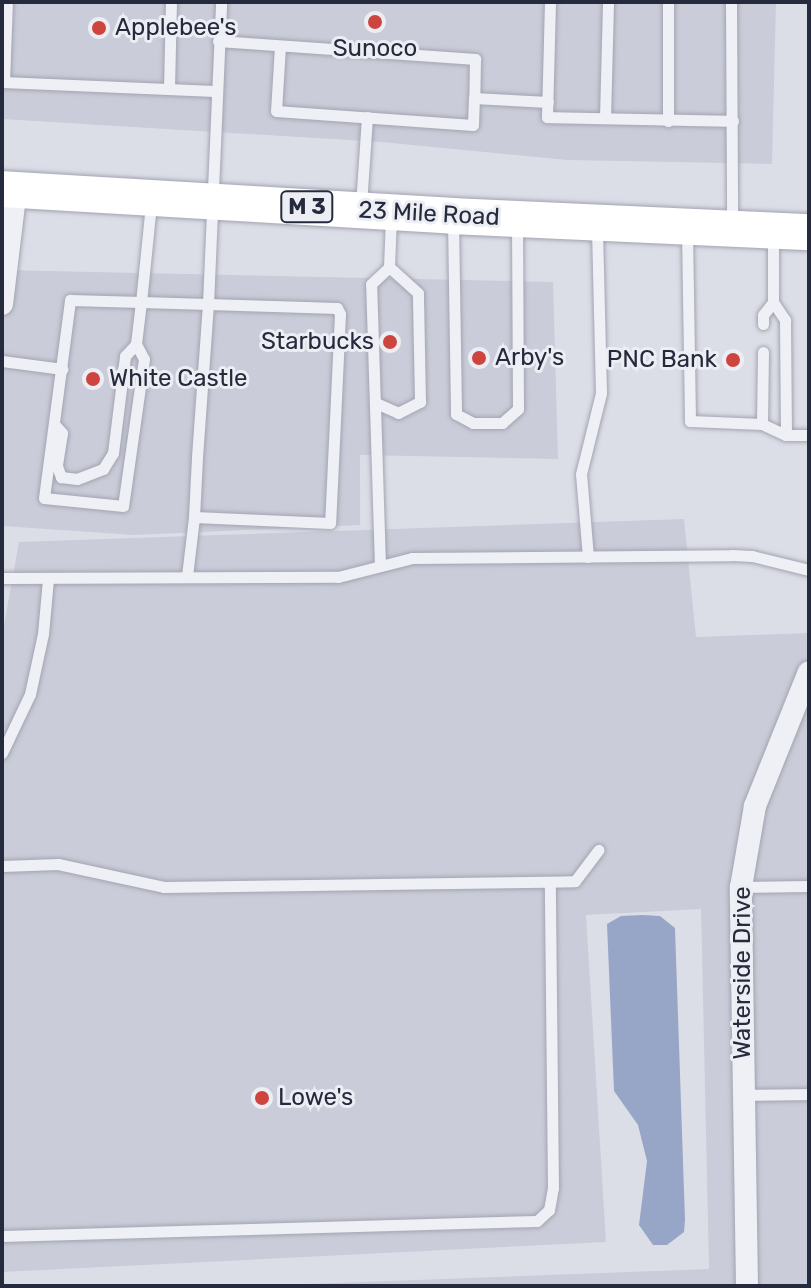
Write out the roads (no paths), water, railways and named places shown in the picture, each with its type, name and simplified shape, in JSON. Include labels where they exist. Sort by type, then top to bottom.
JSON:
[{"type":"main road","name":"23 Mile Road","points":[[9,189],[453,216],[809,232]]},
{"type":"street","points":[[2,304],[9,189]]},
{"type":"street","name":"Waterside Drive","points":[[747,1286],[741,887],[755,806],[809,672]]},
{"type":"lane","points":[[7,2],[3,82],[215,91]]},
{"type":"lane","points":[[169,89],[171,2]]},
{"type":"lane","points":[[187,576],[194,517],[208,304],[221,2]]},
{"type":"lane","points":[[550,2],[547,117],[733,121]]},
{"type":"lane","points":[[605,118],[608,2]]},
{"type":"lane","points":[[668,2],[668,121]]},
{"type":"lane","points":[[731,2],[732,227]]},
{"type":"lane","points":[[218,41],[475,59],[473,125],[276,111],[280,46]]},
{"type":"lane","points":[[474,98],[548,102]]},
{"type":"lane","points":[[367,117],[376,211],[389,267],[418,293],[420,402],[398,413],[376,403]]},
{"type":"lane","points":[[152,199],[141,302],[136,344],[144,359],[123,506],[44,498],[70,300],[141,302],[208,304],[337,308],[340,314],[330,523],[194,517]]},
{"type":"lane","points":[[453,216],[456,414],[473,423],[502,423],[518,409],[517,219]]},
{"type":"lane","points":[[588,557],[581,474],[601,393],[597,223]]},
{"type":"lane","points":[[687,226],[690,421],[762,424],[786,435],[809,435]]},
{"type":"lane","points":[[773,229],[773,302],[785,320],[786,435]]},
{"type":"lane","points":[[380,566],[371,284],[389,267]]},
{"type":"lane","points":[[763,324],[763,315],[773,302]]},
{"type":"lane","points":[[54,424],[62,433],[57,466],[61,477],[77,479],[103,469],[113,453],[125,356],[136,344]]},
{"type":"lane","points":[[762,424],[763,352]]},
{"type":"lane","points":[[2,361],[62,369]]},
{"type":"lane","points":[[2,578],[338,577],[412,558],[752,556],[809,570]]},
{"type":"lane","points":[[2,753],[30,694],[43,634],[48,579]]},
{"type":"lane","points":[[2,866],[58,864],[164,887],[550,882],[575,881],[598,850]]},
{"type":"lane","points":[[2,1236],[537,1221],[549,1210],[553,1188],[550,882]]},
{"type":"lane","points":[[741,887],[809,886]]},
{"type":"lane","points":[[744,1095],[809,1094]]},
{"type":"water","points":[[621,916],[660,916],[675,928],[685,1220],[684,1232],[667,1245],[653,1245],[639,1225],[647,1161],[638,1125],[614,1091],[607,924]]},
{"type":"place","name":"Sunoco","points":[[375,22]]},
{"type":"place","name":"Applebee's","points":[[99,28]]},
{"type":"place","name":"Starbucks","points":[[390,342]]},
{"type":"place","name":"Arby's","points":[[479,358]]},
{"type":"place","name":"PNC Bank","points":[[733,360]]},
{"type":"place","name":"White Castle","points":[[93,379]]},
{"type":"place","name":"Lowe's","points":[[262,1098]]}]
